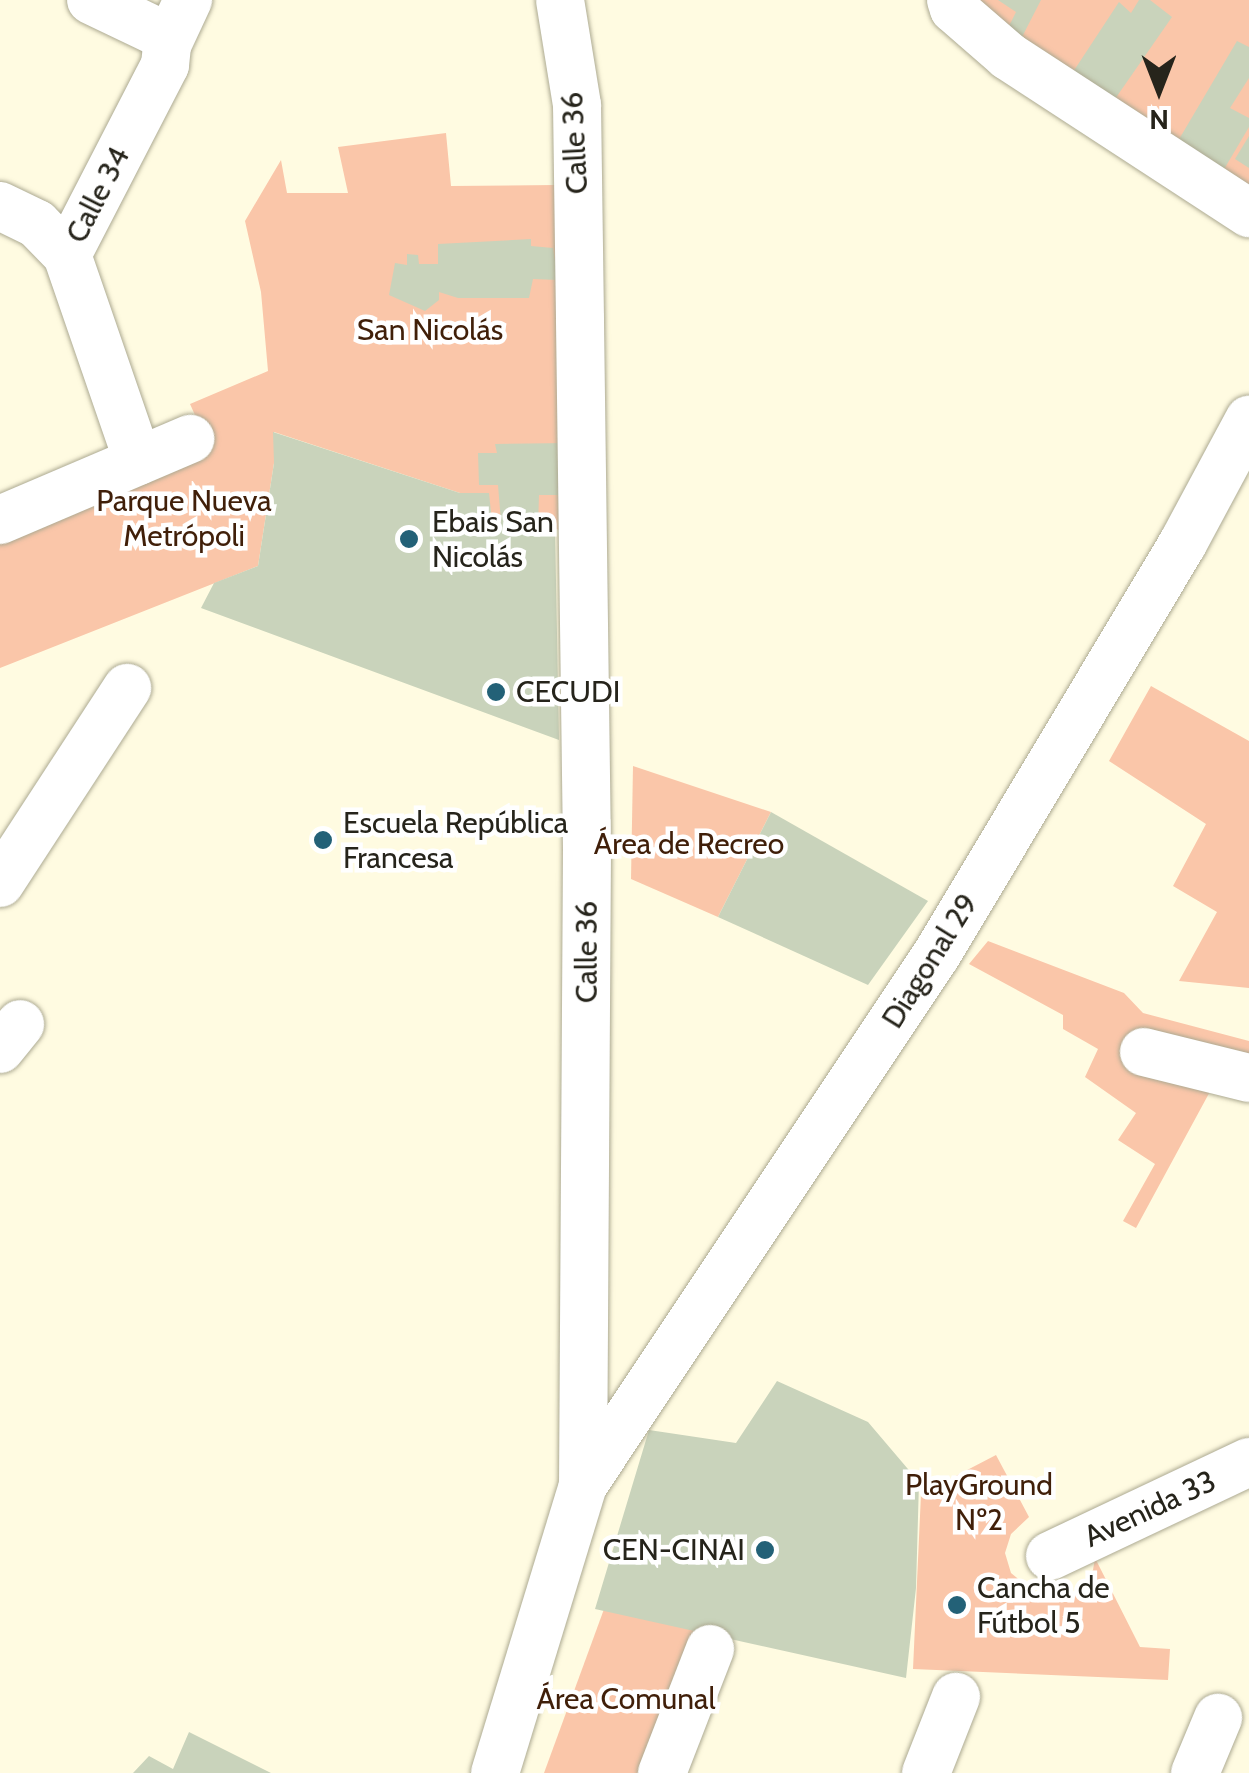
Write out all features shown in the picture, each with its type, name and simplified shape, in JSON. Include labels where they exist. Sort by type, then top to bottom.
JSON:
[{"type":"street","points":[[91,0],[160,33],[168,46]]},
{"type":"street","name":"Calle 34","points":[[138,461],[66,255],[164,66],[168,46],[188,0]]},
{"type":"street","name":"Calle 36","points":[[495,1773],[583,1485],[587,850],[580,319],[576,106],[560,0]]},
{"type":"street","points":[[951,0],[954,9],[1008,56],[1249,212]]},
{"type":"street","points":[[0,206],[37,224],[66,255]]},
{"type":"street","name":"Diagonal 29","points":[[583,1485],[938,954],[1183,543],[1249,420]]},
{"type":"street","points":[[0,520],[190,439]]},
{"type":"street","points":[[0,882],[127,688]]},
{"type":"street","points":[[1144,1052],[1249,1078]]},
{"type":"street","name":"Avenida 33","points":[[1050,1556],[1249,1462]]},
{"type":"street","points":[[662,1773],[710,1649]]},
{"type":"street","points":[[926,1773],[956,1697]]},
{"type":"street","points":[[1195,1773],[1218,1718]]},
{"type":"green space","points":[[965,0],[1249,0],[1249,188]]},
{"type":"green space","name":"San Nicolás","points":[[446,133],[451,186],[556,185],[571,537],[555,528],[492,521],[488,493],[460,493],[274,432],[274,463],[258,566],[0,668],[0,520],[204,435],[190,404],[268,371],[261,292],[245,221],[281,160],[287,193],[348,193],[338,147]]},
{"type":"green space","points":[[1151,686],[1249,741],[1249,988],[1179,981],[1217,912],[1173,886],[1206,824],[1109,761]]},
{"type":"green space","name":"Área de Recreo","points":[[633,766],[771,812],[718,917],[631,879]]},
{"type":"green space","points":[[988,941],[1124,993],[1143,1013],[1249,1041],[1249,1062],[1213,1086],[1136,1228],[1123,1221],[1155,1164],[1118,1140],[1136,1113],[1085,1077],[1098,1049],[1063,1029],[1063,1015],[969,964]]},
{"type":"green space","name":"PlayGround Nº2","points":[[996,1455],[1029,1517],[1011,1534],[1005,1553],[1011,1573],[1040,1597],[1078,1592],[1093,1570],[1095,1558],[1140,1647],[1170,1649],[1168,1680],[913,1669],[921,1494]]},
{"type":"green space","name":"Área Comunal","points":[[611,1590],[709,1626],[655,1773],[544,1773]]},
{"type":"building","points":[[998,0],[1041,0],[1022,37],[1008,28],[1016,12]]},
{"type":"building","points":[[1139,0],[1150,0],[1172,17],[1115,99],[1073,72],[1119,2],[1131,13]]},
{"type":"building","points":[[1237,41],[1249,47],[1249,78],[1230,108],[1249,118],[1249,127],[1223,171],[1178,141]]},
{"type":"building","points":[[1249,136],[1249,168],[1235,159]]},
{"type":"building","points":[[531,239],[531,246],[553,248],[558,280],[533,279],[529,298],[458,298],[439,292],[439,300],[425,311],[389,295],[395,263],[407,265],[407,254],[418,255],[419,264],[438,264],[438,244]]},
{"type":"building","points":[[273,432],[460,493],[489,493],[492,521],[501,522],[498,485],[479,485],[478,453],[497,453],[495,444],[570,443],[570,495],[539,495],[538,527],[555,528],[559,740],[201,608],[214,583],[258,566],[274,463]]},
{"type":"building","points":[[771,812],[928,901],[868,985],[718,917]]},
{"type":"building","name":"CEN-CINAI","points":[[777,1381],[868,1422],[919,1482],[916,1588],[906,1678],[595,1609],[649,1430],[736,1443]]},
{"type":"building","points":[[189,1732],[271,1773],[133,1773],[149,1756],[173,1769]]},
{"type":"place","name":"Ebais San Nicolás","points":[[409,539]]},
{"type":"place","name":"CECUDI","points":[[496,692]]},
{"type":"place","name":"Escuela República Francesa","points":[[323,840]]},
{"type":"place","name":"CEN-CINAI","points":[[765,1550]]},
{"type":"place","name":"Cancha de Fútbol 5","points":[[957,1605]]},
{"type":"park label","name":"Parque Nueva Metrópoli","points":[[184,518]]}]
